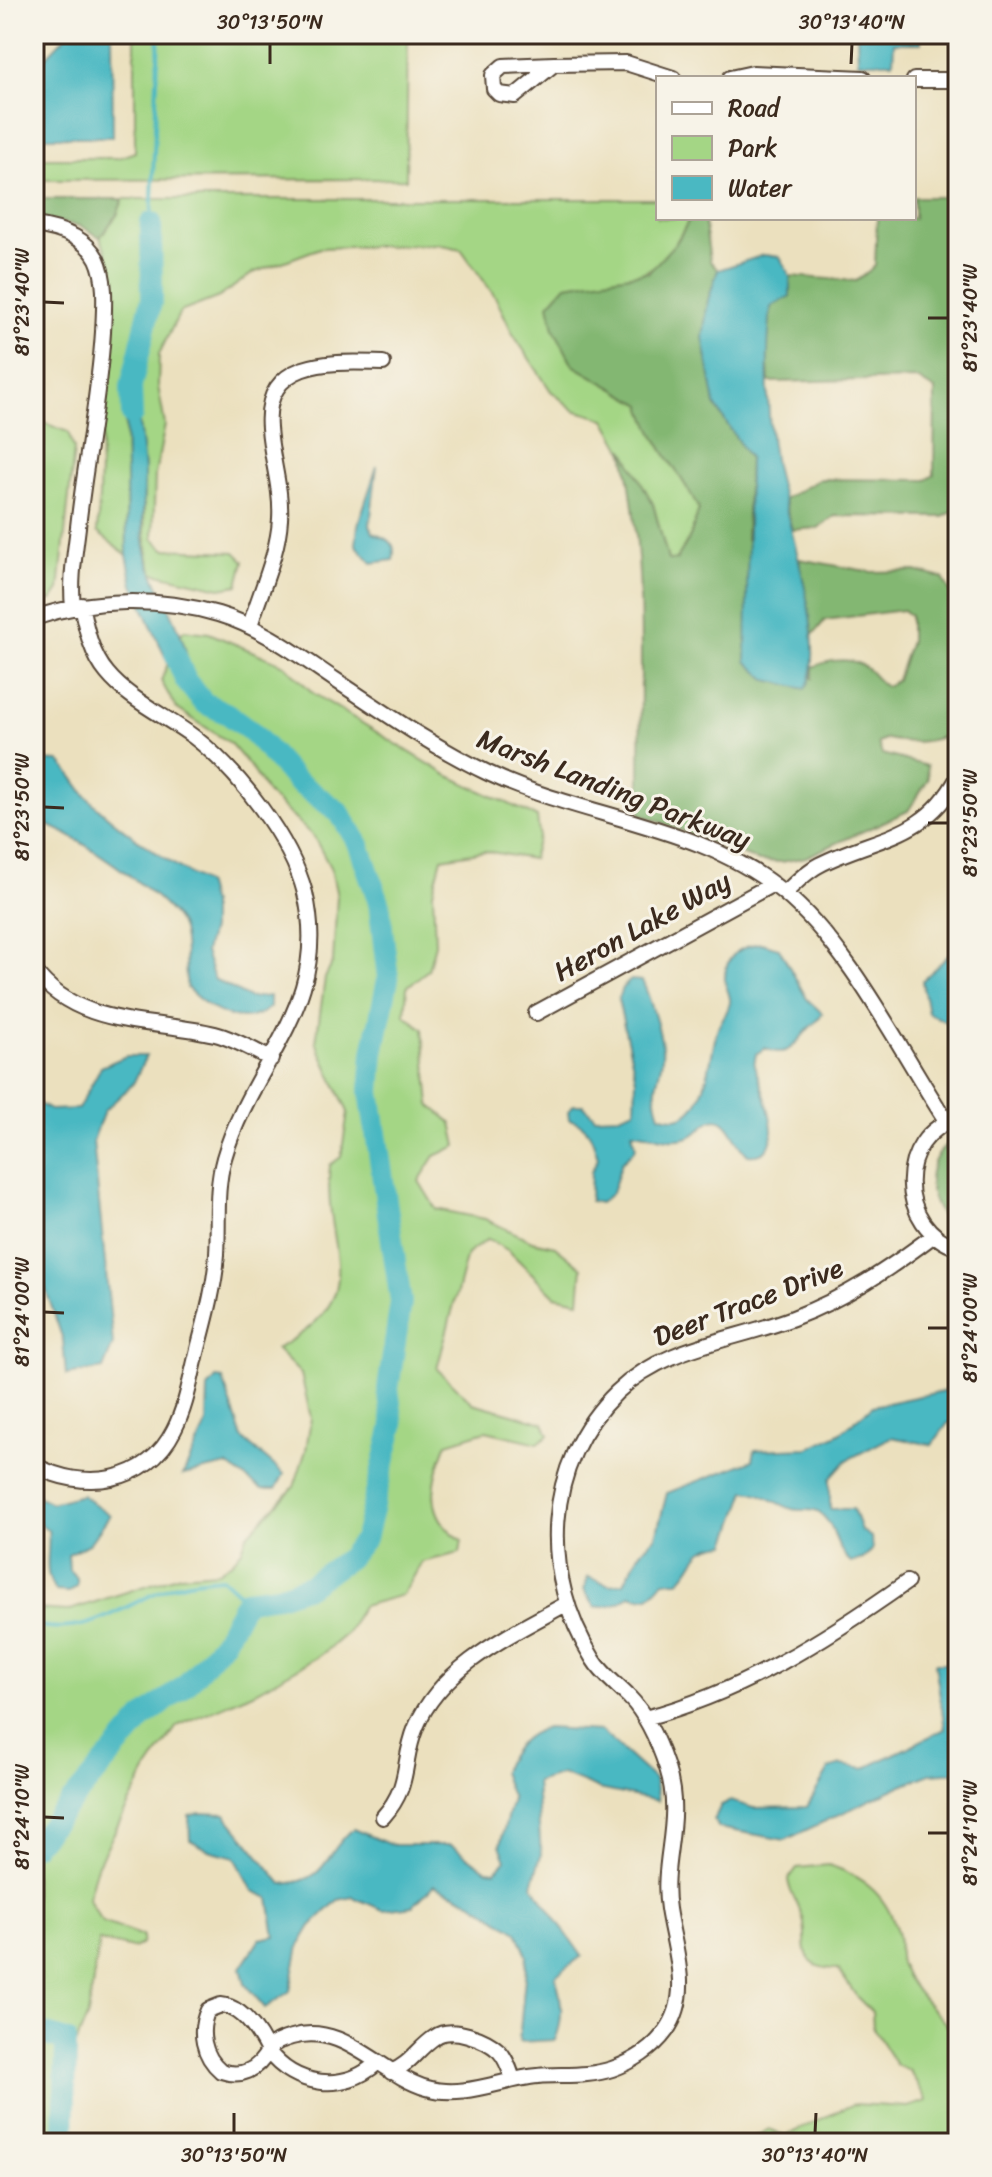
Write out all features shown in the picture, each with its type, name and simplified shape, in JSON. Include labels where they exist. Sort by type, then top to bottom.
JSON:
[{"type":"street","points":[[554,64],[626,63],[667,76]]},
{"type":"street","points":[[739,76],[753,73],[819,76]]},
{"type":"street","points":[[916,80],[958,80]]},
{"type":"street","points":[[34,225],[58,230],[85,243],[98,260],[104,293],[101,371],[84,467],[72,579],[77,606],[107,673],[210,751],[273,826],[293,859],[310,924],[309,969],[299,1007],[242,1111],[223,1161],[217,1208],[214,1279],[174,1431],[145,1463],[108,1480],[78,1482],[34,1465]]},
{"type":"street","points":[[250,626],[280,520],[268,426],[274,397],[289,377],[312,364],[383,363]]},
{"type":"street","name":"Marsh Landing Parkway","points":[[34,618],[77,606],[131,602],[219,614],[250,626],[409,729],[488,773],[574,807],[721,854],[779,889],[835,947],[952,1120],[920,1145],[910,1172],[914,1207],[934,1235],[958,1248]]},
{"type":"street","name":"Heron Lake Way","points":[[536,1013],[779,889],[819,865],[922,823],[943,803],[958,777]]},
{"type":"street","points":[[34,970],[57,995],[91,1012],[218,1035],[271,1059]]},
{"type":"street","name":"Deer Trace Drive","points":[[377,2063],[353,2077],[321,2085],[275,2061],[268,2051],[261,2037],[237,2010],[221,2005],[208,2010],[203,2037],[209,2059],[221,2071],[238,2074],[249,2071],[268,2051],[282,2040],[315,2033],[346,2042],[391,2072],[440,2091],[479,2088],[513,2079],[594,2073],[622,2065],[653,2046],[673,2018],[681,1981],[666,1902],[675,1808],[667,1768],[645,1718],[593,1660],[566,1604],[559,1580],[556,1538],[566,1471],[586,1430],[617,1392],[673,1355],[788,1320],[850,1293],[934,1235]]},
{"type":"street","points":[[645,1718],[705,1699],[784,1662],[829,1637],[907,1582]]},
{"type":"street","points":[[383,1817],[402,1791],[416,1726],[436,1694],[483,1654],[566,1604]]},
{"type":"street","points":[[391,2072],[420,2054],[437,2035],[448,2032],[471,2037],[500,2052],[513,2079]]},
{"type":"green space","points":[[135,34],[408,34],[406,179],[34,180],[34,158],[118,158],[135,152]]},
{"type":"green space","points":[[916,197],[949,197],[958,387],[954,511],[943,517],[835,516],[818,528],[792,530],[784,499],[820,479],[926,480],[934,475],[935,390],[917,379],[769,382],[767,349],[771,306],[790,296],[790,276],[856,281],[875,266],[877,220],[916,220]]},
{"type":"green space","points":[[34,199],[123,199],[117,215],[100,237],[81,226],[34,218]]},
{"type":"green space","points":[[123,199],[656,199],[656,220],[689,220],[669,251],[649,270],[622,278],[584,282],[573,365],[642,405],[660,446],[699,509],[690,537],[676,560],[668,560],[653,504],[605,419],[574,410],[551,391],[513,334],[496,298],[461,249],[437,244],[320,248],[253,273],[219,297],[180,312],[159,354],[158,386],[165,425],[155,475],[153,538],[164,549],[235,552],[244,561],[238,585],[220,588],[153,573],[145,536],[142,454],[125,395],[127,555],[97,532],[102,433],[115,309],[109,261],[100,237],[117,215]]},
{"type":"green space","points":[[689,220],[704,220],[710,261],[718,270],[708,300],[715,405],[749,458],[746,539],[813,679],[813,667],[840,660],[860,664],[886,686],[897,680],[910,641],[910,616],[903,610],[825,620],[812,636],[799,559],[872,572],[915,571],[943,578],[958,608],[958,730],[932,740],[905,742],[886,739],[878,743],[882,754],[927,766],[928,780],[908,811],[806,857],[782,862],[759,861],[640,814],[640,584],[623,448],[653,504],[668,560],[676,560],[690,537],[699,509],[660,446],[642,405],[573,365],[554,329],[549,304],[566,285],[649,272],[678,240]]},
{"type":"green space","points":[[34,419],[68,432],[74,449],[59,590],[52,600],[34,602]]},
{"type":"green space","points":[[184,630],[209,633],[285,665],[313,693],[447,775],[537,817],[539,834],[532,859],[485,851],[442,858],[433,892],[435,944],[428,970],[407,987],[405,1015],[423,1029],[430,1105],[452,1123],[457,1146],[435,1156],[419,1181],[436,1209],[485,1219],[532,1241],[555,1246],[582,1268],[579,1301],[555,1296],[509,1251],[488,1239],[467,1254],[437,1369],[473,1403],[544,1423],[549,1435],[538,1443],[486,1431],[447,1443],[434,1496],[441,1520],[462,1540],[460,1553],[422,1562],[403,1595],[362,1606],[347,1633],[321,1655],[253,1693],[177,1726],[147,1770],[119,1823],[97,1866],[88,1898],[102,1922],[143,1936],[142,1944],[133,1948],[99,1941],[88,2015],[76,2044],[75,2074],[71,2078],[73,2143],[34,2143],[34,1609],[67,1611],[180,1575],[218,1572],[233,1561],[242,1550],[247,1535],[294,1487],[306,1450],[311,1418],[301,1374],[276,1349],[308,1329],[327,1309],[336,1289],[338,1269],[329,1195],[330,1165],[341,1157],[348,1112],[316,1042],[325,978],[333,962],[337,896],[331,869],[314,837],[267,793],[253,770],[230,743],[176,708],[161,681],[168,663],[187,680],[190,668],[180,636]]},
{"type":"green space","points":[[958,1137],[958,1233],[938,1211],[930,1184],[936,1158],[945,1146]]},
{"type":"green space","points":[[829,1865],[864,1882],[882,1900],[894,1922],[900,1962],[906,1976],[958,2038],[958,2143],[744,2143],[769,2129],[785,2136],[854,2104],[908,2107],[927,2101],[910,2071],[896,2065],[873,2028],[872,2012],[857,1997],[838,1969],[824,1968],[809,1959],[802,1915],[788,1880],[797,1868]]},
{"type":"water","points":[[68,34],[112,34],[113,137],[34,137],[36,67]]},
{"type":"water","points":[[857,34],[921,34],[921,43],[894,43],[893,62],[858,62]]},
{"type":"water","points":[[764,255],[780,257],[790,276],[790,296],[771,307],[768,406],[775,465],[810,615],[812,671],[805,689],[767,680],[746,661],[749,458],[715,405],[703,337],[708,300],[718,270]]},
{"type":"water","points":[[131,387],[135,392],[143,453],[145,547],[180,632],[188,665],[186,681],[168,663],[133,585],[127,555],[125,394]]},
{"type":"water","points":[[377,466],[370,525],[373,533],[393,545],[394,554],[393,560],[372,563],[356,545],[358,525]]},
{"type":"water","points":[[34,760],[59,761],[89,799],[113,821],[205,883],[211,904],[211,929],[205,952],[214,979],[249,998],[270,996],[270,1007],[248,1018],[237,1018],[215,1010],[187,988],[183,933],[172,914],[157,898],[92,849],[34,820]]},
{"type":"water","points":[[761,943],[779,948],[807,999],[822,1013],[790,1048],[780,1052],[766,1048],[756,1054],[754,1065],[771,1120],[769,1146],[762,1153],[748,1155],[726,1124],[716,1119],[693,1135],[681,1139],[632,1132],[636,1148],[622,1162],[612,1193],[600,1203],[590,1201],[591,1172],[598,1158],[589,1133],[569,1119],[568,1111],[574,1105],[583,1105],[595,1117],[619,1116],[635,1110],[636,1079],[618,999],[622,988],[631,980],[642,981],[645,986],[662,1047],[656,1086],[657,1104],[660,1115],[675,1118],[687,1114],[703,1091],[717,1031],[730,1002],[725,981],[728,963],[741,949]]},
{"type":"water","points":[[958,946],[958,1028],[928,1013],[922,981]]},
{"type":"water","points":[[126,1056],[146,1056],[133,1084],[104,1111],[93,1141],[113,1344],[103,1369],[66,1375],[63,1340],[34,1255],[34,1101],[50,1110],[78,1109],[101,1067]]},
{"type":"water","points":[[216,1378],[223,1379],[242,1438],[284,1474],[276,1489],[262,1489],[227,1465],[183,1475],[207,1423],[208,1388]]},
{"type":"water","points":[[958,1388],[958,1423],[948,1423],[932,1445],[891,1437],[847,1460],[830,1479],[830,1509],[853,1509],[861,1530],[871,1537],[872,1550],[863,1559],[851,1562],[846,1557],[831,1526],[819,1513],[792,1509],[746,1491],[727,1544],[701,1552],[679,1581],[664,1581],[646,1597],[630,1595],[618,1603],[600,1607],[595,1607],[584,1590],[588,1577],[610,1585],[624,1583],[639,1554],[656,1536],[667,1493],[753,1460],[755,1450],[809,1448],[840,1433],[873,1406]]},
{"type":"water","points":[[34,1489],[39,1497],[51,1503],[82,1495],[110,1515],[89,1544],[68,1554],[69,1570],[77,1578],[77,1586],[69,1592],[56,1591],[51,1584],[48,1530],[34,1519]]},
{"type":"water","points":[[935,1663],[947,1663],[958,1707],[958,1772],[930,1774],[902,1785],[785,1840],[719,1828],[714,1820],[721,1805],[731,1801],[753,1808],[807,1807],[829,1769],[841,1765],[864,1769],[945,1729]]},
{"type":"water","points":[[546,1728],[601,1731],[654,1779],[658,1801],[599,1789],[562,1774],[536,1782],[541,1855],[532,1885],[582,1956],[555,1976],[561,2008],[555,2040],[519,2042],[527,1955],[517,1932],[470,1901],[434,1885],[413,1906],[383,1910],[353,1897],[338,1900],[311,1926],[299,1946],[290,1991],[265,2008],[245,1984],[241,1968],[260,1939],[275,1936],[269,1898],[253,1891],[235,1857],[209,1850],[190,1840],[189,1816],[225,1814],[282,1884],[298,1882],[317,1872],[353,1829],[391,1845],[451,1845],[487,1870],[496,1871],[506,1860],[500,1845],[512,1799],[502,1772],[518,1744]]},
{"type":"waterway","points":[[151,223],[159,34]]},
{"type":"waterway","points":[[132,415],[131,387],[152,298],[151,223]]},
{"type":"waterway","points":[[34,1845],[143,1718],[186,1685],[223,1642],[246,1600],[278,1596],[310,1585],[349,1558],[365,1538],[393,1426],[388,1389],[401,1302],[370,1092],[373,1053],[388,979],[379,902],[359,845],[339,812],[296,781],[252,732],[228,714],[204,703],[186,681],[175,654]]},
{"type":"waterway","points":[[34,1625],[54,1628],[88,1624],[168,1588],[201,1580],[222,1578],[246,1600]]},
{"type":"waterway","points":[[34,2031],[66,2041],[64,2143]]}]
